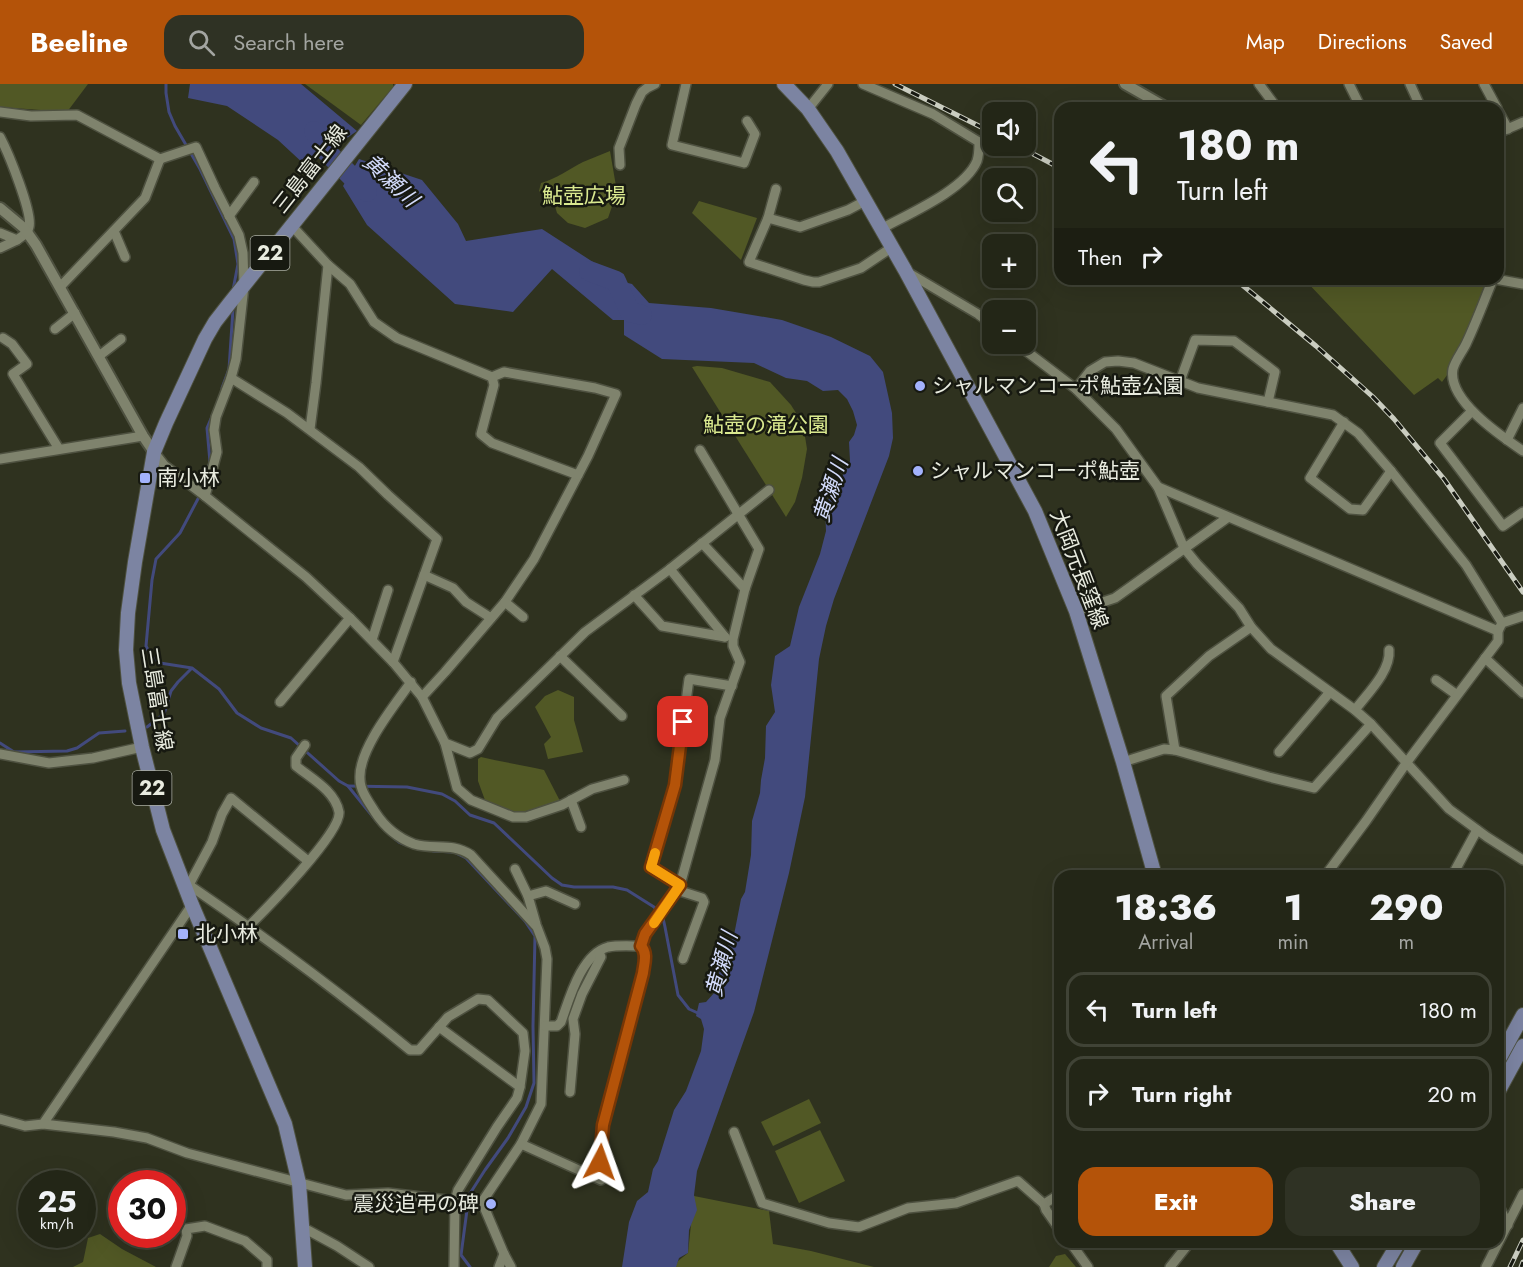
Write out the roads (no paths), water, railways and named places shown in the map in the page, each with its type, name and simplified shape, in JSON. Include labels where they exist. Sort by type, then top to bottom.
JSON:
[{"type":"main road","name":"三島富士線","points":[[305,1267],[299,1183],[285,1124],[192,905],[187,885],[163,830],[129,683],[126,650],[128,613],[154,452],[205,339],[236,295],[405,84]]},
{"type":"main road","name":"大岡元長窪線","points":[[784,84],[808,109],[837,151],[1035,511],[1076,611],[1123,762],[1153,870]]},
{"type":"main road","points":[[1504,1050],[1523,1015]]},
{"type":"main road","points":[[1504,1081],[1523,1046]]},
{"type":"main road","points":[[1340,1248],[1352,1267]]},
{"type":"main road","points":[[1384,1267],[1395,1248]]},
{"type":"main road","points":[[1403,1267],[1414,1248]]},
{"type":"street","points":[[620,165],[619,148],[636,104],[642,92],[655,84]]},
{"type":"street","points":[[686,84],[672,145],[744,163],[754,134],[747,121]]},
{"type":"street","points":[[808,109],[828,84]]},
{"type":"street","points":[[862,84],[933,114],[979,142],[977,162],[967,177],[938,200],[881,229]]},
{"type":"street","points":[[1125,84],[1156,102]]},
{"type":"street","points":[[1259,84],[1272,102]]},
{"type":"street","points":[[1348,84],[1358,102]]},
{"type":"street","points":[[1410,84],[1418,102]]},
{"type":"street","points":[[1484,84],[1494,102]]},
{"type":"street","points":[[0,112],[31,116],[77,115],[160,159],[196,147],[239,235],[243,253],[236,295],[236,359],[216,417],[214,430],[217,452],[205,496]]},
{"type":"street","points":[[1504,121],[1508,129]]},
{"type":"street","points":[[1504,131],[1523,122]]},
{"type":"street","points":[[0,137],[23,195],[30,224],[27,232],[0,248]]},
{"type":"street","points":[[60,287],[145,198],[160,159]]},
{"type":"street","points":[[229,216],[254,182]]},
{"type":"street","points":[[776,189],[768,218],[749,262],[813,282],[861,268],[891,248]]},
{"type":"street","points":[[768,218],[800,227],[848,210],[865,201]]},
{"type":"street","points":[[0,208],[27,232],[36,245],[143,436],[164,465],[306,577],[350,618],[411,682],[422,697],[445,743],[456,788],[471,800],[495,811],[513,817],[526,817],[562,805],[592,789],[624,780]]},
{"type":"street","points":[[292,226],[328,265],[350,284],[374,322],[397,338],[492,377],[504,372],[595,388],[616,394],[588,456],[534,559],[505,602],[422,697]]},
{"type":"street","points":[[114,231],[125,257]]},
{"type":"street","points":[[0,233],[17,240]]},
{"type":"street","points":[[310,429],[328,265]]},
{"type":"street","points":[[904,270],[982,317]]},
{"type":"street","points":[[1504,281],[1523,284]]},
{"type":"street","points":[[1492,285],[1472,332],[1453,369],[1454,386],[1483,423],[1523,451]]},
{"type":"street","points":[[55,329],[75,313]]},
{"type":"street","points":[[3,338],[12,344],[27,364],[13,374],[59,449]]},
{"type":"street","points":[[99,356],[121,339]]},
{"type":"street","points":[[1180,381],[1195,340],[1234,341],[1275,372],[1268,402]]},
{"type":"street","points":[[1030,354],[1076,389],[1116,429],[1158,487],[1184,548],[1239,608],[1251,627],[1271,649],[1371,724],[1449,809],[1477,830],[1522,856]]},
{"type":"street","points":[[1076,389],[1090,371],[1105,362],[1118,361],[1134,363],[1198,388],[1333,415],[1358,432],[1466,565],[1500,627],[1498,641],[1329,870]]},
{"type":"street","points":[[492,377],[494,385],[481,434],[492,443],[578,475]]},
{"type":"street","points":[[231,378],[287,413],[359,467],[437,539],[393,662]]},
{"type":"street","points":[[1507,440],[1523,408]]},
{"type":"street","points":[[1472,411],[1440,443],[1503,526],[1523,512]]},
{"type":"street","points":[[1344,422],[1310,478],[1350,509],[1363,510],[1391,471]]},
{"type":"street","points":[[0,459],[143,436]]},
{"type":"street","points":[[699,450],[759,549],[729,638]]},
{"type":"street","points":[[1158,487],[1227,518],[1500,627],[1523,616]]},
{"type":"street","points":[[445,743],[470,753],[478,749],[497,718],[585,632],[670,569],[769,490]]},
{"type":"street","points":[[1076,611],[1115,598],[1227,518]]},
{"type":"street","points":[[702,543],[745,589]]},
{"type":"street","points":[[641,946],[645,934],[679,888],[715,760],[720,718],[740,662],[729,638],[670,569]]},
{"type":"street","points":[[424,574],[453,588],[466,602],[491,618]]},
{"type":"street","points":[[372,640],[388,590]]},
{"type":"street","points":[[634,595],[662,626],[729,638]]},
{"type":"street","points":[[505,602],[524,617]]},
{"type":"street","points":[[280,702],[350,618]]},
{"type":"street","points":[[1175,750],[1166,696],[1209,656],[1251,627]]},
{"type":"street","points":[[1355,710],[1386,667],[1390,659],[1389,650]]},
{"type":"street","points":[[560,656],[622,716]]},
{"type":"street","points":[[1485,658],[1523,693]]},
{"type":"street","points":[[682,959],[705,902],[702,898],[679,888],[651,867],[675,785],[689,679],[732,686]]},
{"type":"street","points":[[1436,680],[1457,695]]},
{"type":"street","points":[[411,682],[371,742],[361,765],[362,790],[382,822],[402,838],[414,844],[462,849],[471,855],[537,927]]},
{"type":"street","points":[[1280,753],[1330,692]]},
{"type":"street","points":[[1123,762],[1164,749],[1175,750],[1314,788],[1371,724]]},
{"type":"street","points":[[249,926],[282,893],[335,828],[340,815],[336,802],[326,790],[296,766],[296,758],[305,745]]},
{"type":"street","points":[[0,754],[49,763],[93,758],[142,747]]},
{"type":"street","points":[[308,861],[231,798],[222,814],[212,842],[187,885],[249,926],[410,1050],[419,1050],[448,1017],[478,999],[488,1000],[523,1034],[525,1051],[517,1098],[458,1190],[454,1267]]},
{"type":"street","points":[[571,800],[581,827]]},
{"type":"street","points":[[1455,870],[1477,830]]},
{"type":"street","points":[[482,1202],[521,1144],[541,1104],[547,959],[528,896],[515,869]]},
{"type":"street","points":[[528,896],[546,891],[574,904]]},
{"type":"street","points":[[43,1124],[192,905]]},
{"type":"street","points":[[545,1026],[556,1026],[561,1022],[575,984],[585,965],[599,952],[606,948],[641,946]]},
{"type":"street","points":[[521,1144],[601,1180],[603,1125],[643,973],[646,955],[641,946]]},
{"type":"street","points":[[570,1092],[575,1035],[573,1019],[582,994],[601,957],[599,952]]},
{"type":"street","points":[[440,1027],[520,1087]]},
{"type":"street","points":[[0,1119],[25,1126],[43,1124],[147,1138],[187,1153],[346,1195],[388,1193],[482,1202]]},
{"type":"street","points":[[734,1132],[762,1203],[829,1223],[859,1227],[908,1208],[956,1203],[1018,1181],[1044,1204],[1054,1221]]},
{"type":"street","points":[[1504,1233],[1523,1194]]},
{"type":"street","points":[[1044,1204],[1054,1198]]},
{"type":"street","points":[[482,1202],[511,1267]]},
{"type":"street","points":[[1504,1217],[1508,1225]]},
{"type":"street","points":[[177,1267],[187,1236],[186,1229],[206,1226],[244,1241],[267,1260],[267,1267]]},
{"type":"street","points":[[302,1227],[369,1267]]},
{"type":"street","points":[[1074,1248],[1088,1267]]},
{"type":"street","points":[[1170,1267],[1185,1248]]},
{"type":"street","points":[[1486,1267],[1496,1248]]},
{"type":"street","points":[[499,1267],[504,1254]]},
{"type":"water","points":[[190,84],[301,84],[357,131],[305,165],[278,140],[227,106],[188,98]]},
{"type":"water","points":[[359,159],[422,180],[458,224],[466,241],[542,229],[610,273],[621,294],[624,314],[624,282],[632,284],[649,303],[711,308],[782,320],[831,337],[870,356],[883,372],[892,413],[893,438],[889,456],[834,599],[826,626],[819,659],[805,797],[789,873],[754,1012],[697,1171],[694,1195],[697,1210],[689,1230],[688,1253],[679,1258],[676,1267],[622,1267],[629,1222],[637,1201],[648,1192],[653,1169],[658,1161],[674,1110],[686,1091],[701,1051],[704,1029],[701,1019],[696,1016],[699,1003],[706,1002],[714,993],[725,950],[734,935],[741,899],[745,892],[751,855],[752,821],[760,793],[765,758],[766,726],[775,712],[771,685],[775,656],[790,646],[799,607],[820,554],[826,531],[825,505],[850,461],[849,442],[857,425],[853,411],[847,399],[838,390],[823,391],[807,381],[786,378],[754,363],[662,359],[624,335],[624,320],[613,320],[552,269],[513,312],[455,304],[367,225],[343,186]]},
{"type":"waterway","points":[[166,84],[169,112],[175,126],[200,169],[234,239],[238,264],[233,290]]},
{"type":"waterway","name":"黄瀬川","points":[[314,131],[327,152],[367,192]]},
{"type":"waterway","name":"黄瀬川","points":[[589,271],[616,281],[630,312],[642,315]]},
{"type":"waterway","points":[[222,388],[229,369],[233,309]]},
{"type":"waterway","points":[[213,414],[207,428],[210,462],[200,495],[180,533],[156,559],[146,646],[151,656],[160,663],[192,668],[219,689],[237,713],[261,728],[291,738],[339,781],[348,786],[378,823]]},
{"type":"waterway","points":[[147,727],[164,714],[171,691],[191,669]]},
{"type":"waterway","points":[[0,743],[14,752],[67,751],[77,748],[99,733],[125,731]]},
{"type":"waterway","points":[[348,786],[407,787],[442,794],[455,801],[470,815],[494,823],[562,885],[613,887],[627,890],[654,907],[663,918],[678,995],[689,1009],[700,1014]]},
{"type":"waterway","points":[[394,838],[406,845]]},
{"type":"waterway","points":[[433,851],[454,852],[466,858],[525,921],[535,936],[534,1083],[526,1107],[469,1195],[461,1255],[470,1267]]},
{"type":"railway","points":[[895,84],[982,128]]},
{"type":"railway","points":[[1036,155],[1054,165]]},
{"type":"railway","points":[[1242,285],[1316,346],[1394,419],[1444,479],[1523,592]]},
{"type":"railway","points":[[1510,1267],[1523,1240]]},
{"type":"railway","points":[[1521,1267],[1523,1262]]},
{"type":"place","name":"シャルマンコーポ鮎壺公園","points":[[920,386]]},
{"type":"place","name":"シャルマンコーポ鮎壺","points":[[918,471]]},
{"type":"place","name":"南小林","points":[[145,478]]},
{"type":"place","name":"北小林","points":[[183,934]]},
{"type":"place","name":"震災追弔の碑","points":[[491,1204]]},
{"type":"park label","name":"鮎壺広場","points":[[584,196]]},
{"type":"park label","name":"鮎壺の滝公園","points":[[766,425]]}]
